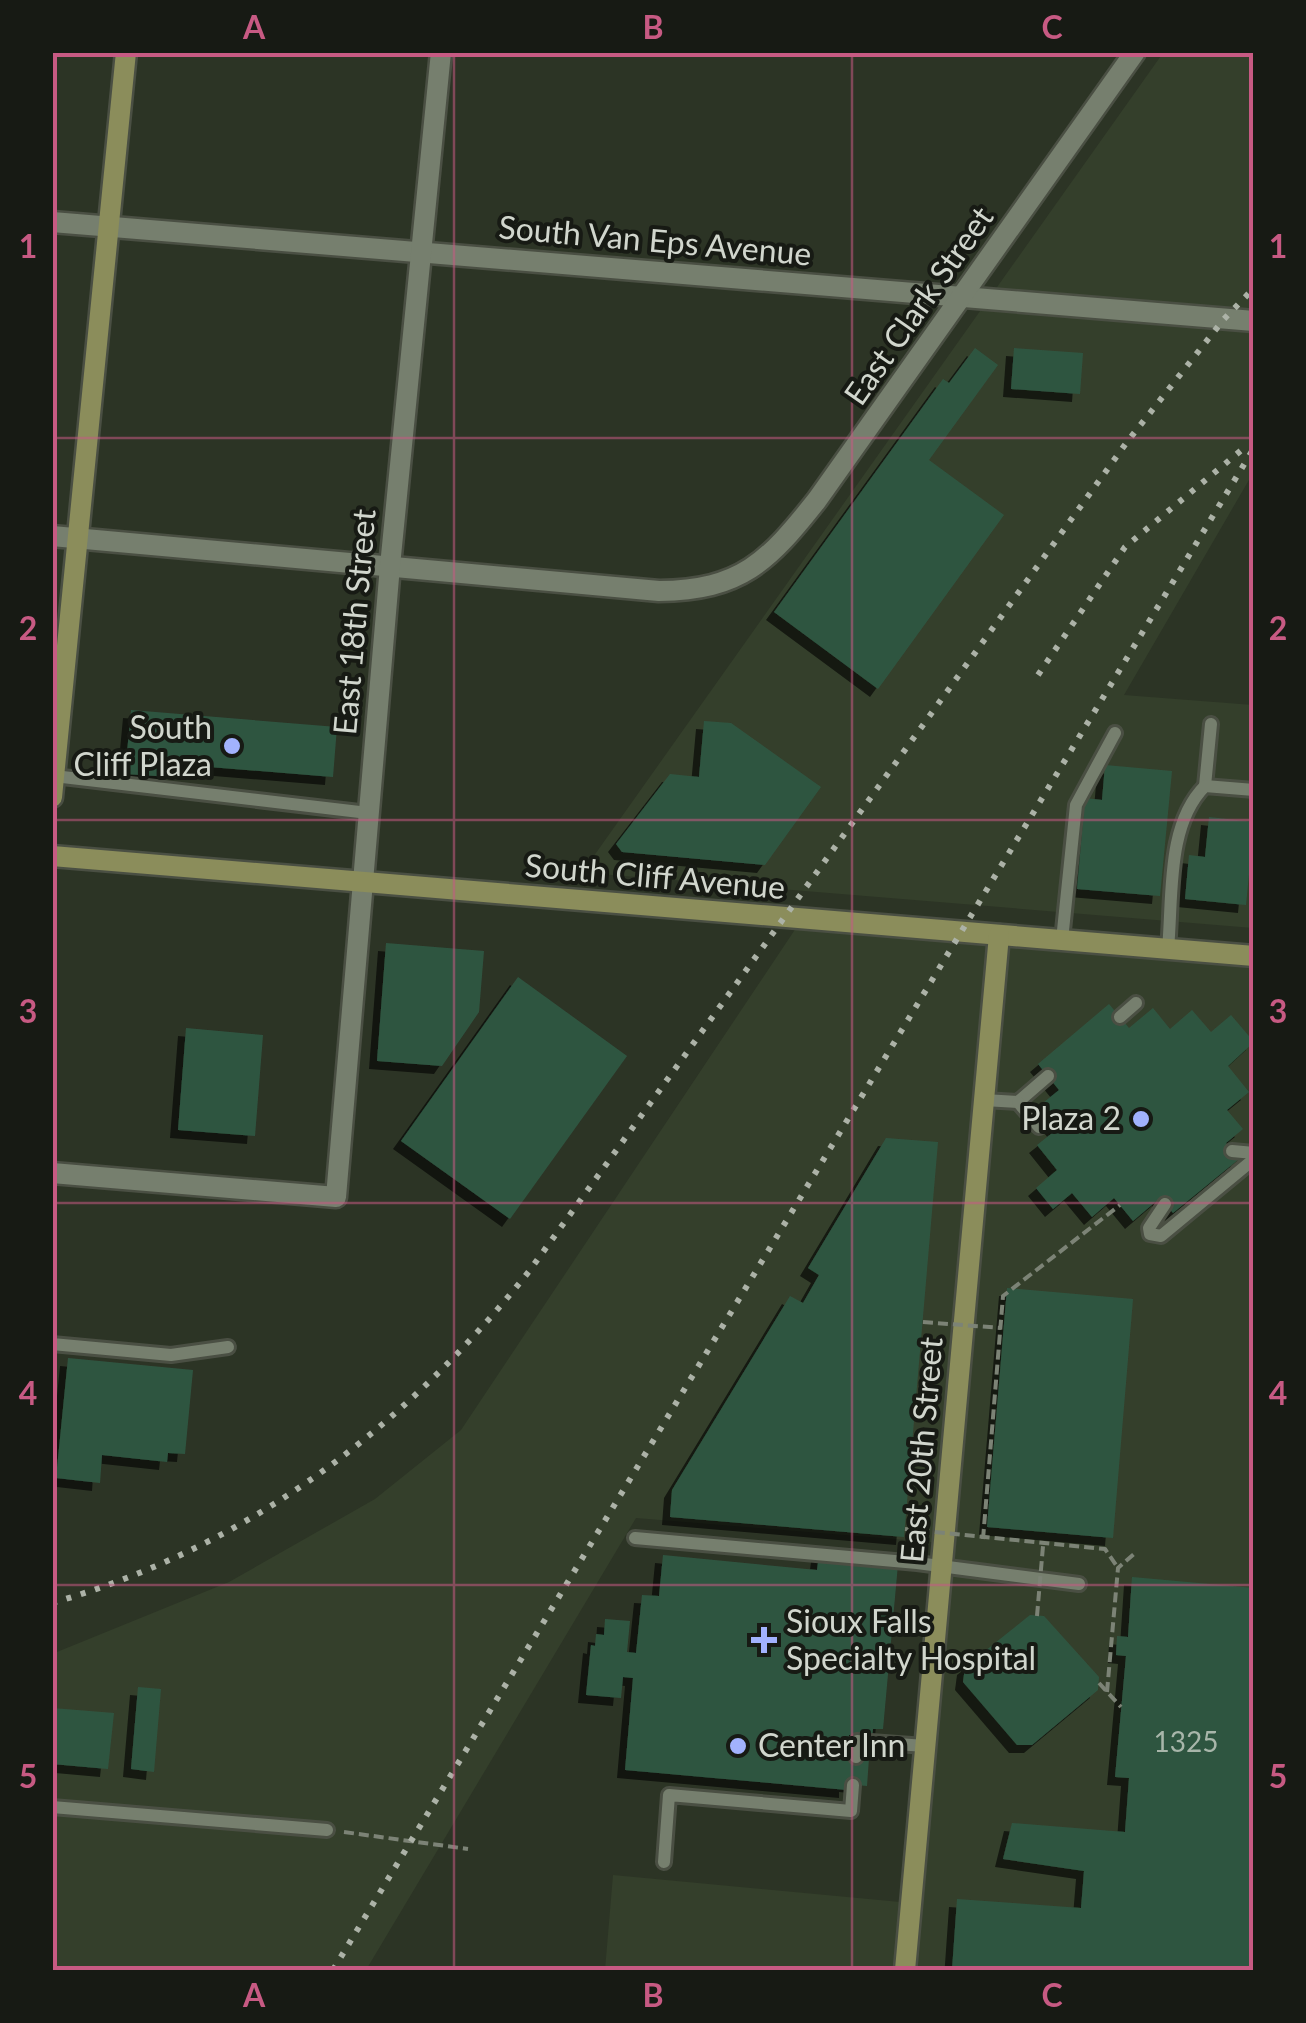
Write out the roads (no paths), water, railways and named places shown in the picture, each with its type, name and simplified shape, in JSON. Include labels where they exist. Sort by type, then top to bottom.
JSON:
[{"type":"street","points":[[54,786],[126,52]]},
{"type":"street","name":"East 18th Street","points":[[52,1173],[336,1197],[390,566],[442,52]]},
{"type":"street","name":"East Clark Street","points":[[390,566],[659,591],[700,590],[736,580],[786,539],[817,500],[1135,52]]},
{"type":"street","name":"South Van Eps Avenue","points":[[52,222],[1254,321]]},
{"type":"street","points":[[52,536],[390,566]]},
{"type":"street","name":"South Cliff Avenue","points":[[52,856],[1254,956]]},
{"type":"street","name":"East 20th Street","points":[[905,1970],[999,935]]},
{"type":"lane","points":[[1168,949],[1180,821],[1205,786],[1211,724]]},
{"type":"lane","points":[[1062,940],[1076,805],[1115,733]]},
{"type":"lane","points":[[54,786],[368,812]]},
{"type":"lane","points":[[1205,786],[1254,790]]},
{"type":"lane","points":[[1120,1016],[1136,1004]]},
{"type":"lane","points":[[984,1100],[1018,1102],[1048,1076]]},
{"type":"lane","points":[[1018,1102],[1039,1126]]},
{"type":"lane","points":[[1232,1151],[1254,1156]]},
{"type":"lane","points":[[1165,1204],[1149,1228],[1150,1234],[1161,1236],[1254,1156]]},
{"type":"lane","points":[[52,1344],[171,1355],[228,1346]]},
{"type":"lane","points":[[635,1538],[1079,1584]]},
{"type":"lane","points":[[856,1757],[857,1741],[926,1746]]},
{"type":"lane","points":[[664,1862],[669,1795],[851,1810],[852,1785]]},
{"type":"lane","points":[[52,1807],[328,1830]]},
{"type":"railway","points":[[52,1603],[124,1579],[192,1550],[256,1515],[318,1475],[376,1430],[482,1327],[530,1270],[1127,442],[1224,319],[1254,288]]},
{"type":"railway","points":[[1038,675],[1125,547],[1244,448]]},
{"type":"railway","points":[[333,1970],[1254,448]]},
{"type":"place","name":"South Cliff Plaza","points":[[232,746]]},
{"type":"place","name":"Plaza 2","points":[[1141,1119]]},
{"type":"place","name":"Sioux Falls Specialty Hospital","points":[[764,1640]]},
{"type":"place","name":"Center Inn","points":[[738,1746]]}]
